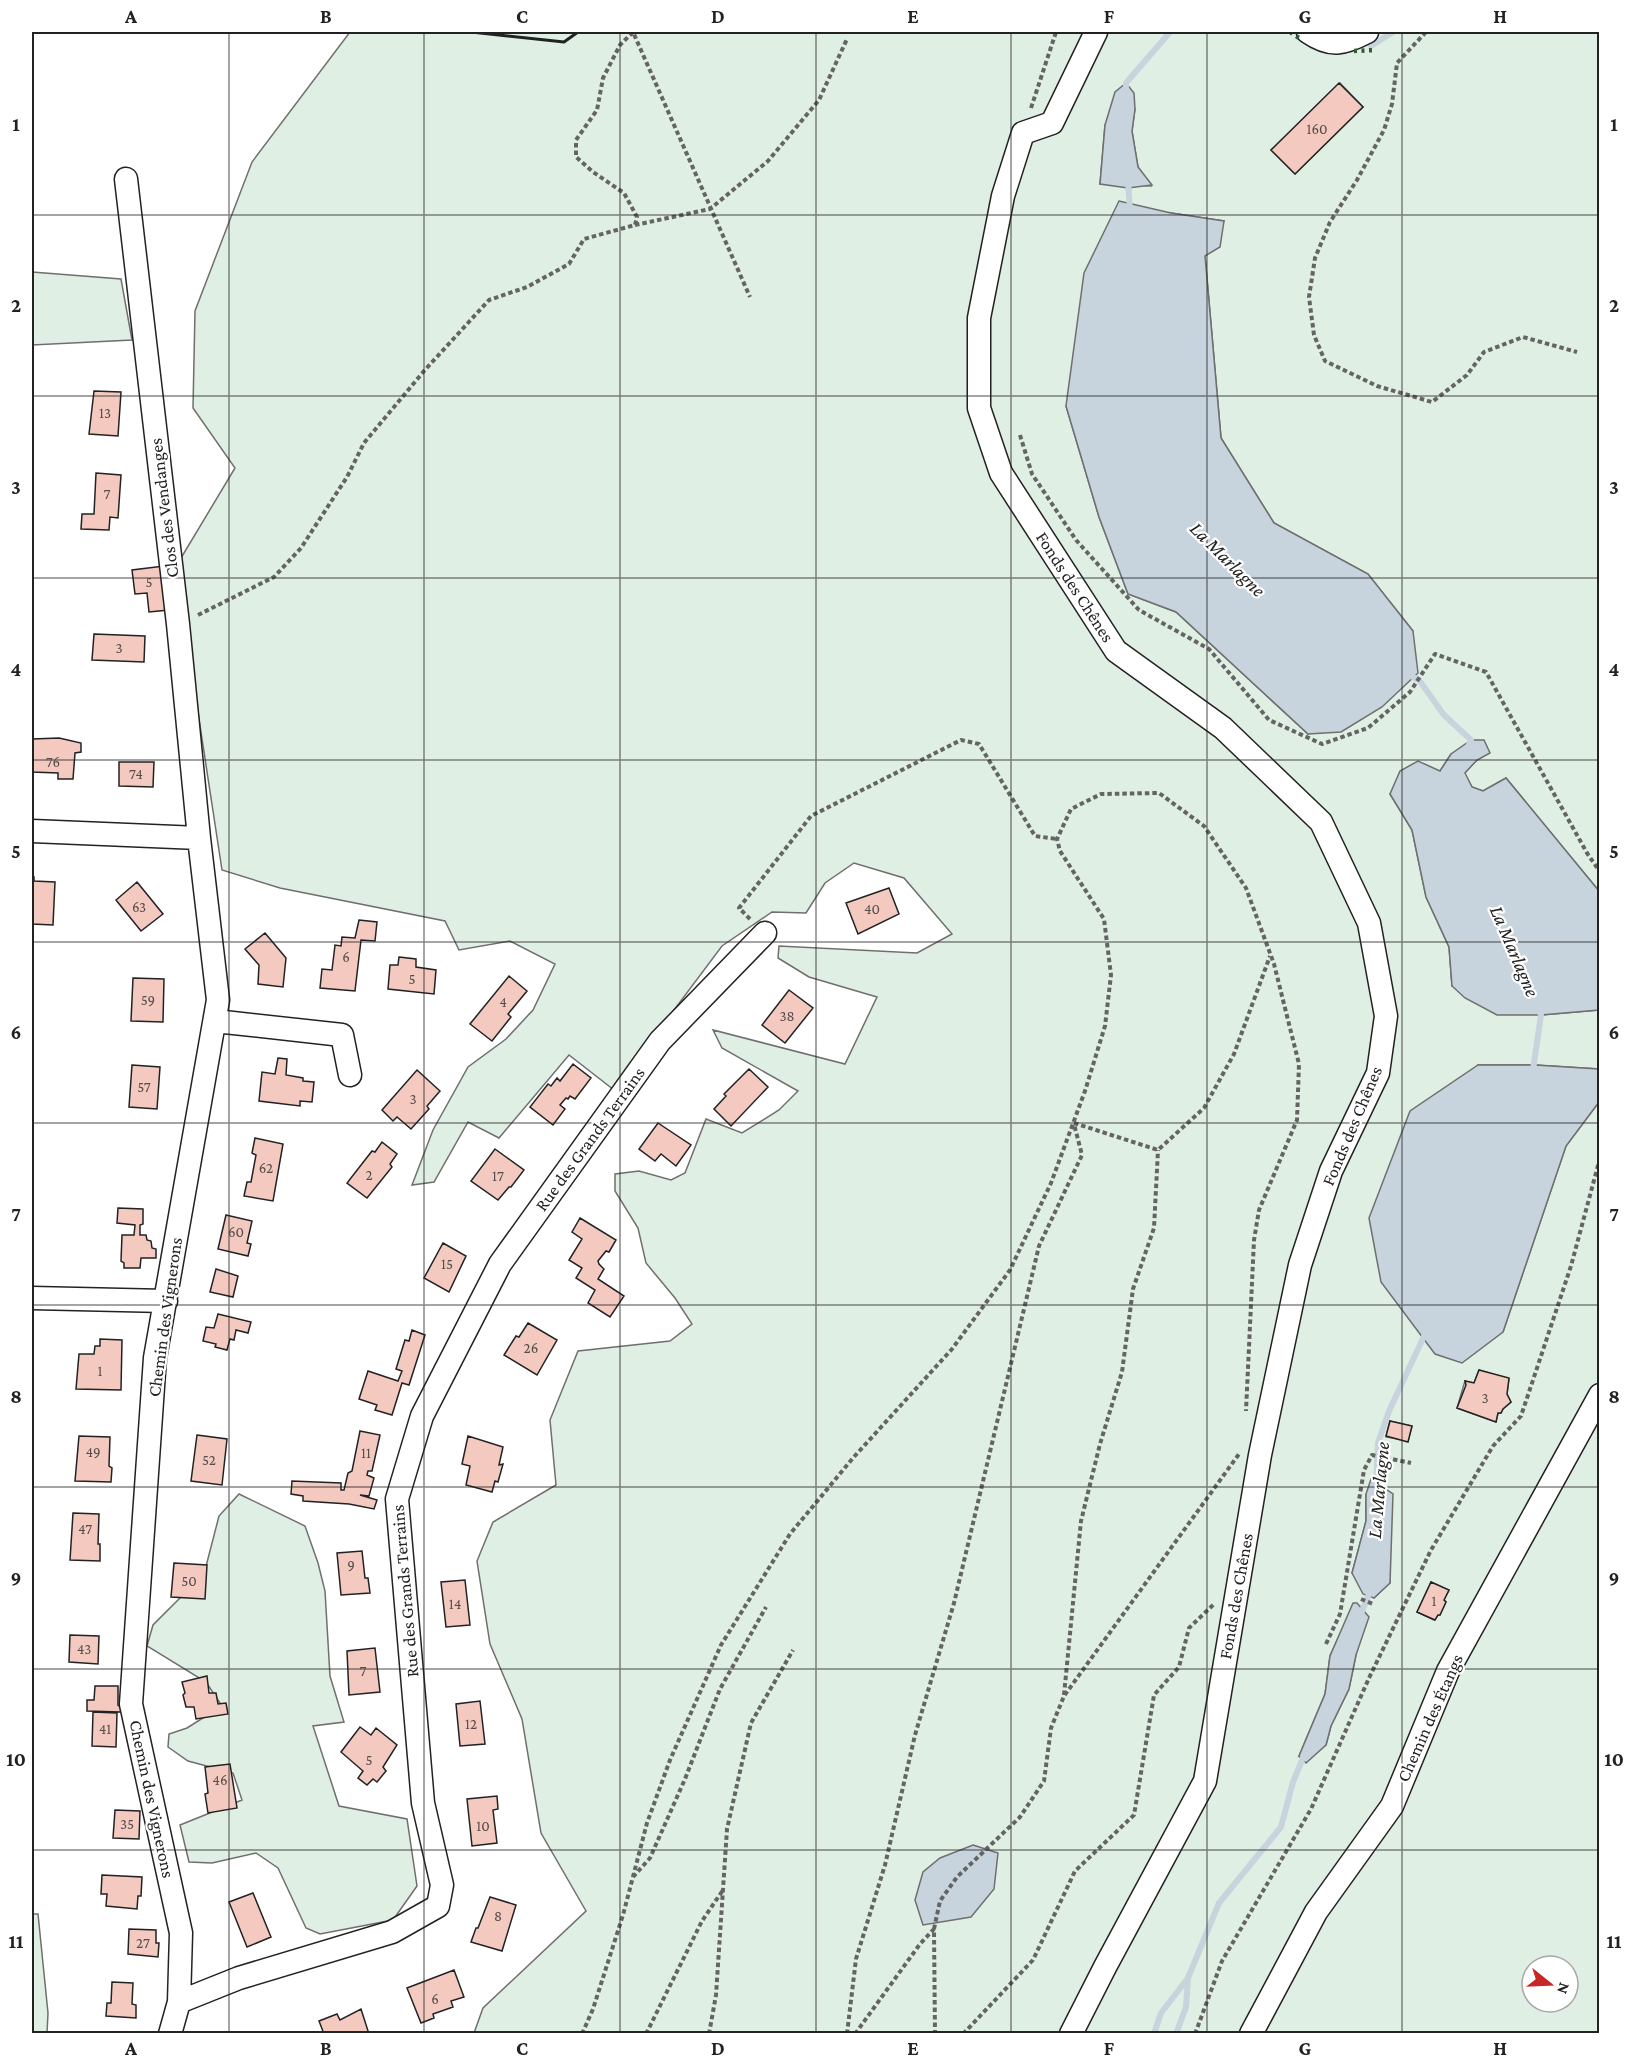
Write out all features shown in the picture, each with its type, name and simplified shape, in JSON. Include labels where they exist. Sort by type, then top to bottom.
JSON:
[{"type":"street","points":[[1023,133],[1052,123],[1096,32]]},
{"type":"street","points":[[1308,32],[1335,44],[1348,42],[1367,32]]},
{"type":"street","name":"Fonds des Chênes","points":[[1023,133],[1003,196],[979,318],[979,408],[1001,473],[1116,651],[1223,728],[1321,822],[1369,923],[1386,1016],[1378,1073],[1331,1171],[1300,1265],[1260,1455],[1204,1781],[1071,2034]]},
{"type":"street","name":"Clos des Vendanges","points":[[126,179],[178,624],[199,838]]},
{"type":"street","points":[[32,831],[199,838]]},
{"type":"street","name":"Chemin des Vignerons","points":[[170,2034],[179,2002],[182,1933],[131,1704],[155,1358],[218,1000],[199,838]]},
{"type":"street","name":"Rue des Grands Terrains","points":[[179,2002],[239,1978],[392,1932],[438,1906],[442,1885],[423,1803],[397,1499],[422,1416],[500,1264],[660,1041],[765,933]]},
{"type":"street","points":[[215,1022],[342,1035],[350,1075]]},
{"type":"street","points":[[32,1298],[166,1301]]},
{"type":"street","name":"Chemin des Étangs","points":[[1251,2034],[1316,1912],[1392,1806],[1448,1671],[1599,1395]]},
{"type":"path","points":[[635,225],[637,217],[624,193],[576,157],[576,140],[597,110],[603,78],[620,45],[633,32],[750,297]]},
{"type":"path","points":[[1023,133],[1056,32]]},
{"type":"path","points":[[1426,32],[1398,63],[1392,104],[1384,130],[1357,180],[1330,222],[1315,258],[1310,297],[1314,335],[1325,361],[1377,386],[1432,402],[1467,375],[1484,352],[1523,337],[1577,352]]},
{"type":"path","points":[[178,624],[274,577],[302,548],[347,477],[364,443],[424,371],[489,300],[527,287],[569,264],[584,239],[635,225],[710,209],[768,161],[819,100],[847,39]]},
{"type":"path","points":[[1020,435],[1032,474],[1076,540],[1139,610],[1209,649],[1269,720],[1322,744],[1368,728],[1411,690],[1435,654],[1486,672],[1599,872]]},
{"type":"path","points":[[765,933],[739,908],[811,816],[961,740],[979,744],[1035,836],[1057,839]]},
{"type":"path","points":[[582,2034],[593,2009],[633,1877],[647,1822],[721,1645],[789,1534],[853,1458],[952,1349],[1010,1270],[1051,1183],[1105,1026],[1111,975],[1104,919],[1060,851],[1057,839],[1071,808],[1101,794],[1159,793],[1204,826],[1246,888],[1270,955],[1299,1064],[1297,1120],[1259,1210],[1254,1240],[1246,1412]]},
{"type":"path","points":[[1064,1696],[1081,1521],[1100,1444],[1122,1372],[1133,1289],[1154,1228],[1158,1150],[1204,1108],[1234,1054],[1270,955]]},
{"type":"path","points":[[1073,1123],[1158,1150]]},
{"type":"path","points":[[847,2034],[856,1959],[885,1865],[915,1735],[954,1603],[1039,1246],[1082,1155],[1073,1123]]},
{"type":"path","points":[[1195,2034],[1222,1961],[1311,1809],[1369,1678],[1431,1550],[1493,1446],[1521,1416],[1571,1266],[1599,1158]]},
{"type":"path","points":[[936,2034],[934,1929],[940,1901],[957,1877],[1020,1817],[1044,1781],[1051,1728],[1064,1696],[1245,1446],[1260,1455]]},
{"type":"path","points":[[1326,1644],[1340,1614],[1364,1470],[1372,1455],[1411,1463]]},
{"type":"path","points":[[963,2034],[1034,1960],[1075,1871],[1134,1815],[1154,1695],[1179,1666],[1189,1628],[1238,1581]]},
{"type":"path","points":[[1361,1599],[1373,1604]]},
{"type":"path","points":[[633,1877],[650,1858],[685,1779],[720,1689],[766,1607]]},
{"type":"path","points":[[709,2034],[716,1995],[727,1828],[751,1723],[793,1650]]},
{"type":"path","points":[[646,2034],[702,1921],[723,1889]]},
{"type":"path","points":[[855,2034],[920,1944],[934,1929]]},
{"type":"path","points":[[972,2024],[972,2034]]},
{"type":"green space","points":[[350,32],[1599,32],[1599,891],[1506,778],[1483,791],[1472,787],[1464,773],[1477,760],[1489,753],[1451,754],[1440,771],[1390,794],[1412,830],[1426,897],[1449,947],[1452,986],[1541,1015],[1599,1010],[1599,1069],[1535,1065],[1478,1065],[1503,1332],[1566,1146],[1599,1102],[1599,2033],[474,2033],[483,2008],[586,1911],[541,1833],[522,1719],[490,1644],[477,1561],[493,1522],[556,1485],[550,1420],[578,1351],[670,1341],[692,1324],[675,1298],[646,1263],[638,1228],[615,1191],[615,1174],[639,1171],[671,1180],[685,1173],[706,1119],[742,1133],[779,1110],[798,1091],[722,1048],[713,1030],[845,1064],[877,997],[809,977],[778,958],[779,946],[917,953],[952,934],[904,878],[854,863],[825,883],[806,913],[772,912],[722,946],[614,1090],[569,1055],[499,1138],[468,1122],[434,1182],[412,1185],[433,1130],[468,1067],[506,1039],[533,1010],[555,964],[510,941],[459,950],[445,921],[280,888],[222,870],[197,706],[172,573],[235,468],[193,408],[195,311],[252,162]],"holes":[[[1340,83],[1363,107],[1295,174],[1271,150]],[[1135,109],[1132,131],[1138,167],[1151,186],[1100,184],[1105,125]],[[1171,213],[1224,221],[1205,255],[1221,438],[1274,523],[1368,574],[1413,631],[1308,734],[1176,612],[1128,594],[1099,517],[1066,406]],[[1479,1370],[1509,1379],[1507,1394],[1511,1402],[1501,1413],[1498,1413],[1496,1422],[1457,1408],[1465,1381],[1474,1383]],[[1390,1421],[1412,1426],[1408,1441],[1386,1437]],[[1366,1494],[1389,1565],[1390,1583],[1374,1598],[1352,1573],[1366,1521]],[[1431,1582],[1449,1590],[1440,1615],[1434,1620],[1417,1612]],[[1341,1632],[1356,1655],[1349,1689],[1331,1726],[1326,1745],[1299,1756],[1325,1694],[1330,1656]]]},
{"type":"green space","points":[[32,272],[121,279],[132,340],[32,345]]},
{"type":"green space","points":[[239,1494],[305,1526],[325,1591],[330,1676],[344,1722],[313,1726],[339,1806],[407,1819],[417,1886],[393,1920],[320,1934],[306,1928],[278,1868],[256,1853],[212,1863],[189,1862],[180,1825],[242,1800],[233,1773],[188,1761],[168,1747],[169,1734],[187,1728],[222,1706],[206,1682],[147,1646],[153,1625],[203,1578],[219,1516]]},
{"type":"green space","points":[[32,1914],[38,1914],[48,2013],[47,2033],[32,2033]]},
{"type":"water","points":[[1126,83],[1134,93],[1135,109],[1132,131],[1138,167],[1152,185],[1128,188],[1100,184],[1105,125],[1115,92]]},
{"type":"water","points":[[1119,201],[1171,213],[1224,221],[1220,247],[1205,256],[1221,438],[1274,523],[1368,574],[1413,631],[1418,673],[1382,707],[1341,732],[1308,734],[1176,612],[1128,594],[1099,517],[1066,406],[1084,273]]},
{"type":"water","points":[[1471,740],[1484,740],[1490,753],[1477,760],[1465,773],[1472,787],[1483,791],[1506,778],[1599,891],[1599,1010],[1541,1015],[1497,1015],[1465,998],[1452,986],[1449,947],[1426,897],[1412,830],[1390,794],[1400,771],[1418,761],[1440,771],[1451,754]]},
{"type":"water","points":[[1478,1065],[1535,1065],[1599,1069],[1599,1102],[1566,1146],[1503,1332],[1462,1363],[1435,1354],[1381,1282],[1369,1218],[1410,1111]]},
{"type":"water","points":[[1371,1479],[1393,1494],[1390,1583],[1374,1598],[1363,1594],[1352,1573],[1366,1521],[1366,1494]]},
{"type":"water","points":[[1353,1603],[1357,1603],[1369,1617],[1356,1655],[1349,1689],[1331,1726],[1326,1745],[1306,1763],[1299,1756],[1325,1694],[1330,1656]]},
{"type":"water","points":[[973,1845],[998,1853],[994,1889],[971,1917],[923,1925],[915,1900],[923,1872],[940,1858]]},
{"type":"building","points":[[1339,83],[1363,107],[1295,174],[1271,150]]},
{"type":"building","points":[[94,391],[121,392],[118,436],[89,434]]},
{"type":"building","points":[[96,473],[121,475],[118,518],[110,517],[109,530],[81,529],[82,514],[94,514]]},
{"type":"building","points":[[164,566],[169,610],[149,612],[147,593],[135,594],[132,570]]},
{"type":"building","points":[[94,634],[145,636],[144,662],[92,660]]},
{"type":"building","points":[[59,738],[81,743],[81,752],[75,753],[73,779],[58,779],[58,773],[32,772],[32,739]]},
{"type":"building","points":[[119,762],[154,762],[153,787],[119,786]]},
{"type":"building","points":[[32,877],[34,881],[55,882],[53,925],[32,924]]},
{"type":"building","points":[[137,882],[163,914],[141,931],[116,900]]},
{"type":"building","points":[[889,888],[899,914],[858,934],[846,903]]},
{"type":"building","points":[[359,920],[377,922],[375,941],[361,940],[355,991],[320,988],[322,969],[332,970],[335,945],[341,946],[342,937],[355,938]]},
{"type":"building","points":[[265,933],[286,958],[283,987],[258,984],[259,965],[245,949]]},
{"type":"building","points":[[399,957],[416,959],[416,967],[436,970],[434,994],[388,989],[390,965],[398,965]]},
{"type":"building","points":[[509,976],[527,991],[508,1014],[511,1017],[492,1041],[470,1024]]},
{"type":"building","points":[[133,978],[164,979],[163,1022],[131,1021]]},
{"type":"building","points":[[789,990],[813,1008],[785,1043],[762,1025]]},
{"type":"building","points":[[278,1058],[287,1059],[286,1075],[314,1082],[312,1102],[300,1101],[300,1106],[259,1101],[262,1072],[275,1074]]},
{"type":"building","points":[[573,1064],[591,1078],[575,1099],[570,1096],[560,1105],[565,1109],[553,1125],[530,1107],[548,1084],[551,1086],[557,1078],[560,1081]]},
{"type":"building","points":[[132,1065],[160,1067],[157,1109],[129,1107]]},
{"type":"building","points":[[749,1069],[768,1087],[731,1126],[714,1109],[726,1096],[724,1094]]},
{"type":"building","points":[[417,1070],[440,1091],[427,1106],[429,1109],[411,1129],[397,1117],[393,1121],[382,1110]]},
{"type":"building","points":[[658,1123],[691,1145],[676,1166],[661,1154],[655,1161],[639,1149]]},
{"type":"building","points":[[255,1138],[283,1144],[273,1201],[244,1196],[247,1182],[251,1182],[256,1155],[252,1153]]},
{"type":"building","points":[[382,1142],[397,1154],[390,1164],[392,1167],[367,1198],[347,1183]]},
{"type":"building","points":[[495,1149],[524,1170],[498,1200],[471,1181]]},
{"type":"building","points":[[118,1208],[143,1209],[140,1235],[146,1235],[147,1240],[151,1241],[152,1248],[156,1249],[156,1258],[141,1258],[140,1268],[124,1268],[124,1263],[121,1261],[122,1235],[134,1235],[135,1225],[117,1223]]},
{"type":"building","points":[[226,1215],[252,1221],[247,1243],[251,1244],[248,1256],[218,1249]]},
{"type":"building","points":[[580,1218],[616,1240],[609,1252],[606,1251],[598,1261],[604,1269],[598,1279],[624,1296],[610,1317],[588,1303],[595,1290],[576,1278],[582,1268],[569,1260],[582,1239],[572,1232]]},
{"type":"building","points":[[443,1243],[466,1256],[449,1292],[424,1278]]},
{"type":"building","points":[[216,1269],[238,1276],[233,1297],[210,1292]]},
{"type":"building","points":[[218,1314],[251,1322],[248,1333],[236,1330],[234,1340],[230,1339],[227,1350],[203,1341],[206,1327],[214,1328]]},
{"type":"building","points":[[528,1323],[557,1340],[537,1375],[504,1355]]},
{"type":"building","points":[[412,1330],[425,1335],[409,1385],[402,1383],[392,1415],[375,1410],[377,1405],[359,1399],[368,1371],[398,1381],[402,1371],[396,1369],[405,1340],[409,1341]]},
{"type":"building","points":[[100,1339],[122,1340],[121,1390],[76,1389],[79,1354],[94,1354],[95,1346],[100,1346]]},
{"type":"building","points":[[1479,1370],[1509,1378],[1507,1394],[1511,1402],[1501,1413],[1498,1413],[1496,1422],[1457,1408],[1466,1385],[1465,1381],[1474,1383]]},
{"type":"building","points":[[1390,1421],[1412,1426],[1408,1442],[1386,1436]]},
{"type":"building","points":[[360,1431],[380,1435],[372,1471],[368,1471],[367,1475],[374,1478],[369,1496],[360,1495],[377,1500],[374,1509],[349,1504],[303,1501],[303,1496],[291,1494],[292,1481],[341,1483],[341,1490],[344,1490],[348,1473],[352,1471]]},
{"type":"building","points":[[197,1435],[227,1439],[222,1485],[191,1481]]},
{"type":"building","points":[[79,1436],[110,1437],[111,1482],[75,1481]]},
{"type":"building","points":[[468,1436],[503,1447],[499,1465],[503,1464],[498,1482],[495,1481],[492,1492],[466,1485],[470,1466],[462,1464]]},
{"type":"building","points":[[73,1513],[99,1514],[100,1561],[70,1560]]},
{"type":"building","points":[[362,1551],[365,1578],[368,1578],[370,1593],[341,1595],[337,1553]]},
{"type":"building","points":[[174,1563],[207,1565],[205,1599],[171,1597]]},
{"type":"building","points":[[465,1580],[470,1625],[446,1627],[441,1582]]},
{"type":"building","points":[[1431,1582],[1449,1590],[1440,1615],[1435,1620],[1417,1612]]},
{"type":"building","points":[[70,1635],[99,1636],[98,1664],[69,1662]]},
{"type":"building","points":[[375,1648],[380,1692],[349,1695],[347,1651]]},
{"type":"building","points":[[207,1676],[209,1693],[216,1693],[218,1704],[226,1703],[228,1714],[196,1719],[194,1707],[186,1707],[182,1682]]},
{"type":"building","points":[[95,1686],[118,1686],[118,1705],[122,1708],[120,1712],[87,1711],[87,1700],[94,1700]]},
{"type":"building","points":[[480,1701],[485,1744],[460,1746],[456,1704]]},
{"type":"building","points":[[93,1712],[117,1713],[116,1747],[92,1746]]},
{"type":"building","points":[[360,1727],[371,1735],[376,1728],[397,1745],[383,1767],[386,1771],[377,1782],[373,1779],[367,1785],[358,1778],[363,1771],[341,1752]]},
{"type":"building","points":[[230,1764],[237,1808],[208,1813],[205,1767]]},
{"type":"building","points":[[497,1796],[498,1809],[493,1810],[497,1843],[472,1846],[467,1799]]},
{"type":"building","points":[[115,1810],[140,1811],[139,1839],[113,1838]]},
{"type":"building","points":[[102,1875],[142,1877],[141,1896],[138,1896],[137,1909],[106,1906],[107,1894],[101,1894]]},
{"type":"building","points":[[253,1893],[271,1937],[247,1947],[229,1902]]},
{"type":"building","points":[[490,1897],[516,1905],[502,1951],[471,1942]]},
{"type":"building","points":[[129,1929],[156,1930],[156,1943],[159,1943],[158,1957],[128,1954]]},
{"type":"building","points":[[454,1970],[464,1997],[451,2001],[453,2007],[433,2014],[434,2018],[421,2023],[407,1988]]},
{"type":"building","points":[[112,1982],[133,1983],[132,2004],[136,2005],[136,2018],[106,2016],[107,2003],[111,2003]]},
{"type":"building","points":[[361,2009],[369,2034],[324,2034],[319,2021],[337,2014],[340,2020]]},
{"type":"waterway","name":"La Marlagne","points":[[1126,89],[1126,83],[1170,32]]},
{"type":"waterway","points":[[1371,46],[1393,32]]},
{"type":"waterway","name":"La Marlagne","points":[[1128,180],[1130,211]]},
{"type":"waterway","name":"La Marlagne","points":[[1407,674],[1419,680],[1444,715],[1471,740],[1468,747]]},
{"type":"waterway","name":"La Marlagne","points":[[1533,1070],[1541,1015],[1539,1009]]},
{"type":"waterway","name":"La Marlagne","points":[[1376,1489],[1378,1443],[1389,1411],[1426,1332]]},
{"type":"waterway","name":"La Marlagne","points":[[1360,1616],[1371,1589]]},
{"type":"waterway","name":"La Marlagne","points":[[1176,2034],[1186,2007],[1188,1978],[1219,1903],[1281,1827],[1293,1782],[1305,1753]]},
{"type":"waterway","name":"La Marlagne","points":[[1154,2034],[1161,2013],[1188,1978]]},
{"type":"hedge","points":[[1290,32],[1302,40]]},
{"type":"hedge","points":[[1354,51],[1375,50]]},
{"type":"wall","points":[[471,32],[564,42],[578,32]]}]
